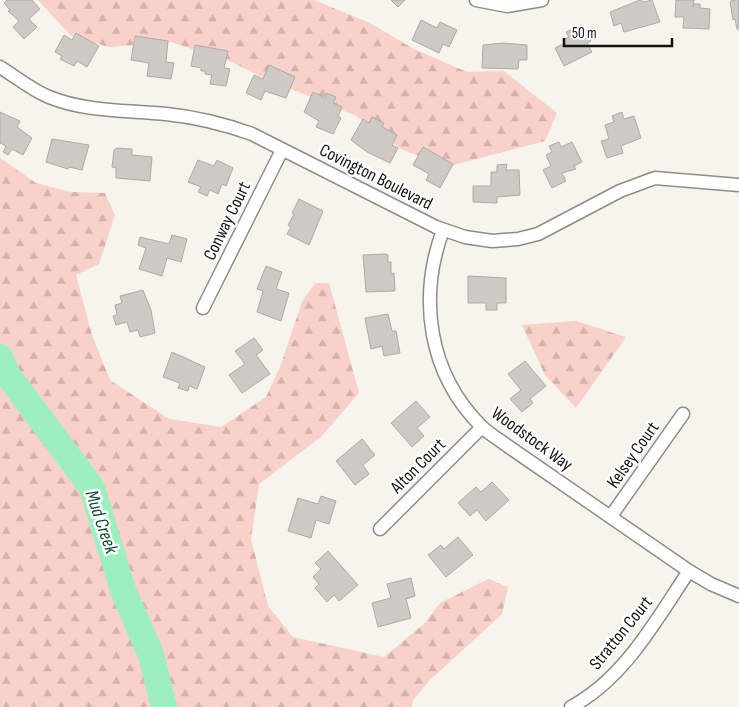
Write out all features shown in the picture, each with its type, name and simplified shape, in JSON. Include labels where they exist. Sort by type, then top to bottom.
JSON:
[{"type":"street","points":[[476,0],[507,6],[542,0]]},
{"type":"street","name":"Covington Boulevard","points":[[0,67],[48,96],[74,104],[102,109],[168,114],[220,122],[252,134],[443,230],[479,239],[518,239],[538,234],[620,191],[655,178],[739,185]]},
{"type":"street","name":"Conway Court","points":[[203,308],[282,150]]},
{"type":"street","name":"Woodstock Way","points":[[443,230],[435,252],[430,279],[430,324],[437,351],[448,378],[464,406],[482,427],[689,571],[711,584],[739,596]]},
{"type":"street","name":"Kelsey Court","points":[[611,516],[683,414]]},
{"type":"street","name":"Alton Court","points":[[380,529],[482,427]]},
{"type":"street","name":"Stratton Court","points":[[571,707],[595,692],[615,674],[658,618],[689,571]]},
{"type":"green space","points":[[38,0],[314,0],[370,23],[414,49],[467,72],[504,71],[557,113],[545,141],[446,167],[401,149],[356,116],[231,62],[171,42],[109,47],[71,36]]},
{"type":"green space","points":[[0,158],[36,183],[71,192],[105,193],[115,215],[99,264],[76,275],[92,335],[110,380],[169,419],[221,427],[266,397],[280,367],[302,302],[315,283],[329,283],[359,393],[321,437],[259,484],[251,539],[268,606],[293,637],[384,657],[424,624],[440,603],[488,579],[508,587],[502,614],[430,680],[413,700],[412,707],[0,707]]},
{"type":"green space","points":[[576,321],[626,337],[576,408],[545,375],[522,325]]},
{"type":"building","points":[[7,0],[32,0],[40,9],[29,19],[37,27],[24,39],[13,27],[19,21],[8,11],[10,10],[4,3]]},
{"type":"building","points":[[391,0],[405,0],[398,7]]},
{"type":"building","points":[[640,0],[644,2],[652,0],[660,22],[624,32],[621,23],[614,26],[610,12]]},
{"type":"building","points":[[676,0],[694,0],[693,7],[694,4],[700,4],[700,8],[710,9],[709,29],[683,28],[684,17],[675,17]]},
{"type":"building","points":[[732,0],[739,0],[739,29],[737,29],[735,19],[733,20],[730,2]]},
{"type":"building","points":[[421,20],[437,28],[440,22],[457,30],[449,47],[443,44],[439,53],[412,40]]},
{"type":"building","points":[[581,25],[584,26],[591,41],[587,43],[592,52],[564,66],[555,48],[565,43],[563,40],[569,37],[566,32]]},
{"type":"building","points":[[76,33],[99,46],[87,67],[77,61],[74,66],[60,59],[62,56],[55,52],[64,35],[72,40]]},
{"type":"building","points":[[135,36],[168,41],[166,62],[174,63],[171,79],[147,76],[149,63],[131,60]]},
{"type":"building","points":[[503,43],[527,45],[527,60],[519,60],[518,69],[482,68],[483,45]]},
{"type":"building","points":[[195,45],[228,51],[224,68],[230,69],[226,86],[210,84],[212,75],[205,74],[205,71],[201,71],[201,68],[191,66]]},
{"type":"building","points":[[269,65],[295,77],[286,98],[265,91],[261,100],[246,93],[254,75],[263,79]]},
{"type":"building","points":[[313,92],[325,98],[327,93],[336,97],[333,103],[342,107],[338,116],[341,118],[333,134],[316,127],[319,121],[304,112]]},
{"type":"building","points":[[0,112],[20,121],[17,127],[32,138],[23,155],[12,149],[8,155],[3,152],[6,146],[0,143]]},
{"type":"building","points":[[622,112],[624,119],[634,116],[641,138],[621,146],[623,153],[607,158],[601,141],[609,139],[605,125],[614,122],[612,116]]},
{"type":"building","points":[[372,117],[384,123],[382,127],[397,135],[392,145],[398,148],[390,163],[367,152],[351,140],[363,119],[369,123]]},
{"type":"building","points":[[52,139],[89,145],[82,170],[69,167],[68,169],[46,162]]},
{"type":"building","points":[[559,142],[561,147],[572,142],[582,162],[574,166],[576,169],[562,173],[566,181],[552,188],[543,170],[551,166],[546,155],[552,152],[549,146]]},
{"type":"building","points":[[423,147],[453,164],[440,188],[426,180],[429,174],[413,165]]},
{"type":"building","points":[[117,148],[132,149],[132,155],[152,157],[150,181],[116,178],[116,168],[112,167],[114,150]]},
{"type":"building","points":[[198,160],[214,166],[217,160],[233,168],[226,186],[222,184],[218,194],[210,190],[207,196],[198,192],[201,187],[188,182]]},
{"type":"building","points":[[507,164],[506,170],[519,170],[520,195],[497,197],[497,203],[473,202],[473,186],[491,186],[491,172],[497,172],[497,165]]},
{"type":"building","points":[[299,199],[323,211],[309,245],[287,234],[291,227],[288,225],[294,214],[292,213]]},
{"type":"building","points":[[172,235],[187,239],[181,262],[167,258],[162,276],[139,269],[146,248],[138,245],[140,237],[169,244]]},
{"type":"building","points":[[363,255],[388,255],[388,262],[391,262],[391,274],[394,273],[395,291],[366,292]]},
{"type":"building","points":[[266,266],[282,272],[276,289],[289,293],[281,321],[257,312],[263,291],[257,289]]},
{"type":"building","points":[[468,276],[506,278],[506,303],[497,303],[497,310],[486,310],[486,303],[468,303]]},
{"type":"building","points":[[143,290],[151,310],[155,333],[140,337],[138,330],[130,332],[127,322],[116,325],[113,316],[117,315],[115,305],[122,303],[120,296]]},
{"type":"building","points":[[388,314],[392,331],[396,331],[400,353],[384,356],[382,346],[371,349],[365,318]]},
{"type":"building","points":[[254,338],[263,350],[256,355],[270,374],[242,393],[229,375],[245,364],[235,351]]},
{"type":"building","points":[[172,352],[205,367],[197,389],[189,386],[188,391],[178,388],[180,383],[163,377]]},
{"type":"building","points":[[525,361],[546,386],[530,399],[533,403],[522,412],[510,399],[521,390],[508,374]]},
{"type":"building","points":[[416,401],[430,417],[417,428],[424,436],[412,447],[391,423]]},
{"type":"building","points":[[362,439],[375,455],[363,465],[369,474],[355,485],[336,461]]},
{"type":"building","points":[[492,482],[509,500],[486,521],[477,510],[470,516],[458,503],[476,487],[481,492]]},
{"type":"building","points":[[321,496],[336,501],[329,524],[316,520],[311,538],[288,531],[298,498],[318,504]]},
{"type":"building","points":[[458,537],[473,555],[446,577],[428,555],[441,545],[444,549]]},
{"type":"building","points":[[328,551],[358,585],[339,601],[334,595],[327,602],[315,588],[319,584],[313,577],[321,569],[315,563]]},
{"type":"building","points":[[411,578],[415,596],[406,599],[411,618],[378,627],[372,603],[391,598],[387,584]]},
{"type":"waterway","name":"Mud Creek","points":[[0,357],[7,374],[92,488],[123,590],[151,655],[164,707]]}]
